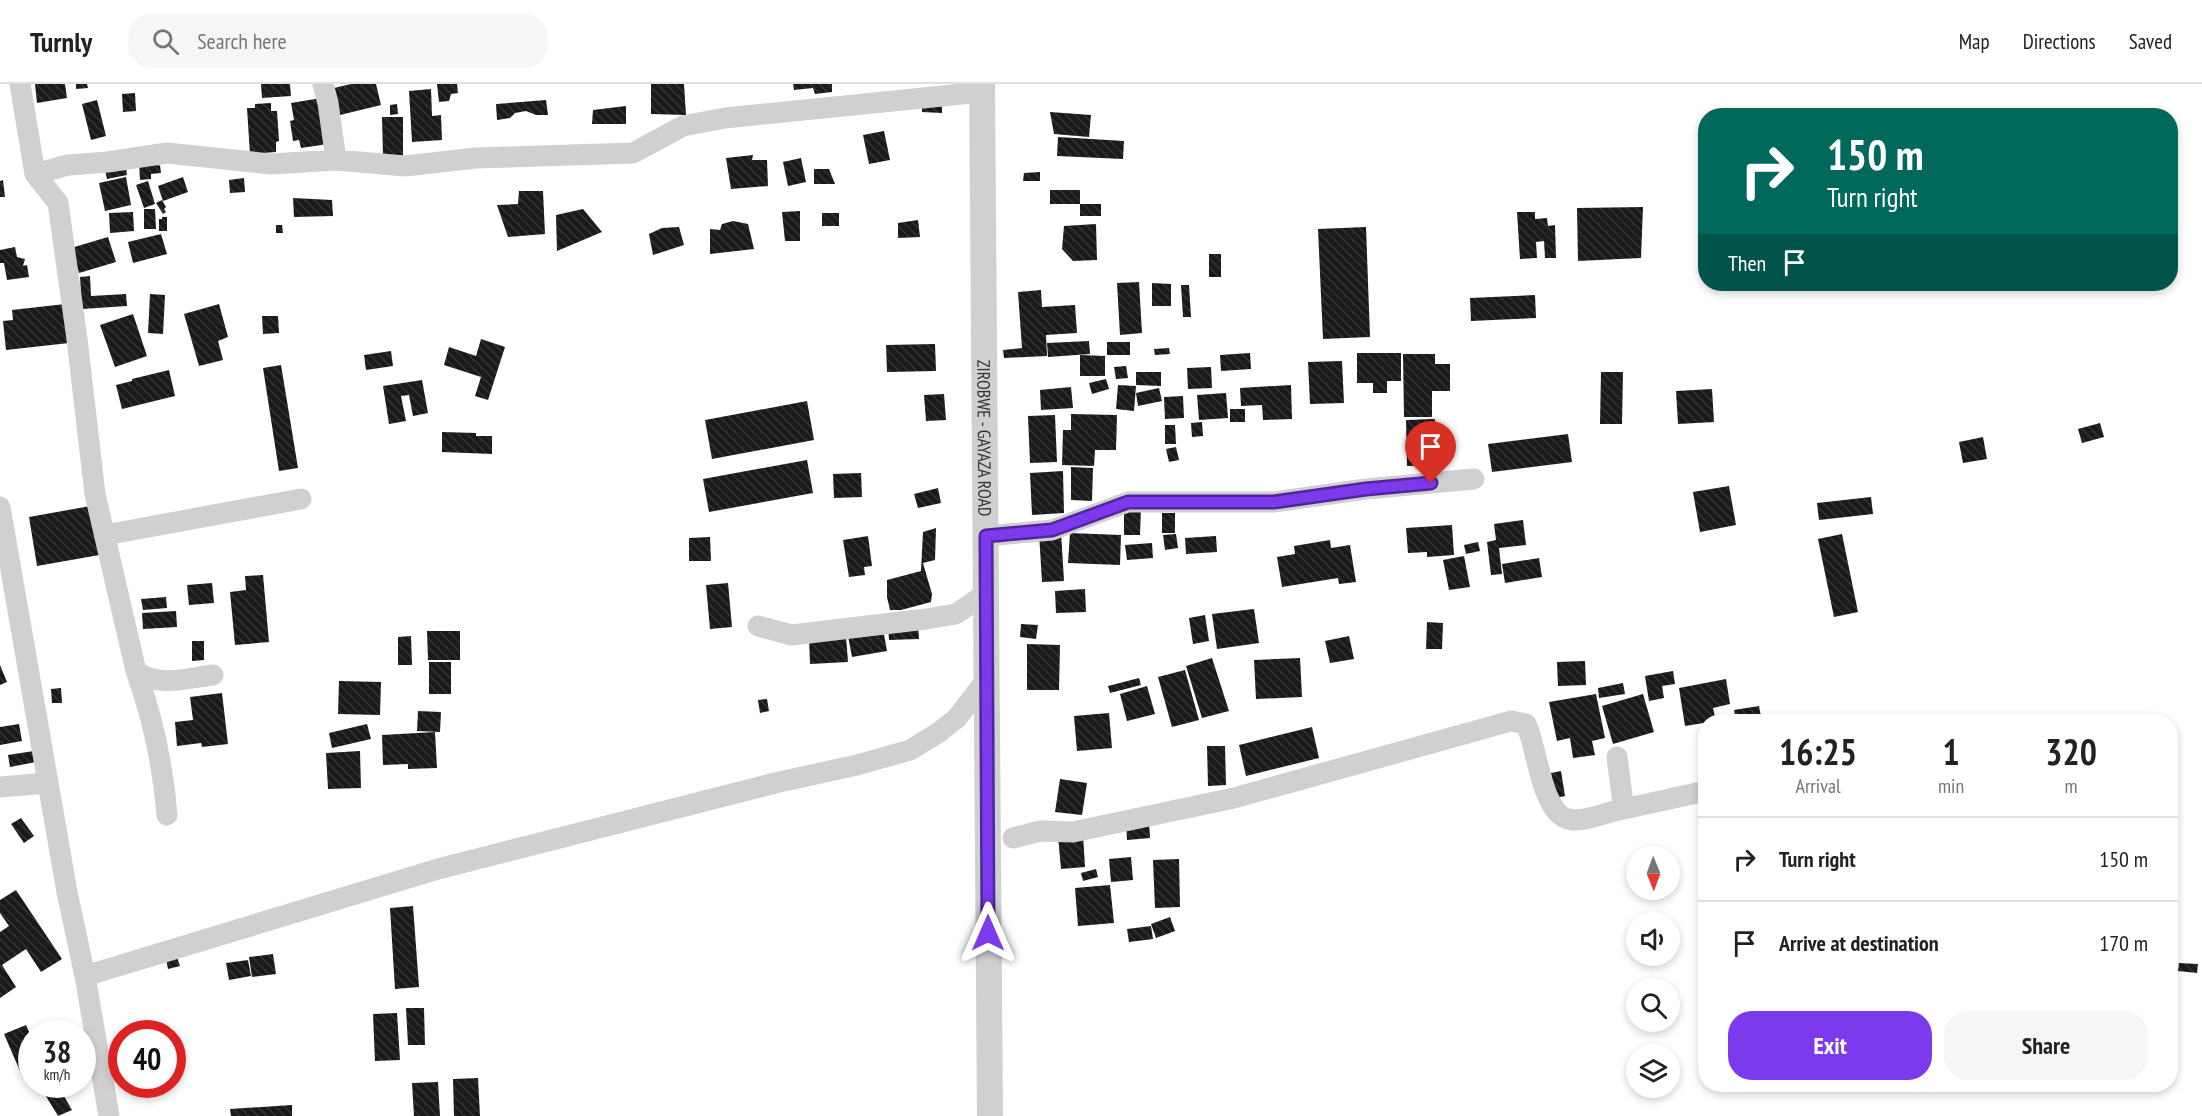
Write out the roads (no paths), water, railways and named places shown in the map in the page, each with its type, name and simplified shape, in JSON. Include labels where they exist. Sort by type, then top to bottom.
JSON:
[{"type":"street","points":[[20,84],[34,174],[58,203],[95,494],[136,671],[146,700],[164,772],[167,815]]},
{"type":"street","points":[[323,84],[336,160]]},
{"type":"street","points":[[34,174],[68,165],[108,162],[167,153],[271,164],[336,160],[405,166],[476,158],[633,153],[683,126],[725,118],[982,88]]},
{"type":"street","name":"ZIROBWE - GAYAZA ROAD","points":[[982,88],[990,1116]]},
{"type":"street","points":[[986,536],[1052,530],[1128,502],[1274,502],[1366,489],[1473,479]]},
{"type":"street","points":[[105,536],[301,499]]},
{"type":"street","points":[[0,507],[67,892],[85,976],[109,1116]]},
{"type":"street","points":[[758,626],[792,635],[926,619],[956,614],[986,593]]},
{"type":"street","points":[[136,671],[146,679],[160,681],[213,675]]},
{"type":"street","points":[[85,976],[438,869],[910,750],[957,718],[987,679]]},
{"type":"street","points":[[1013,838],[1041,831],[1073,832],[1234,798],[1511,721],[1526,724],[1532,736],[1537,767],[1553,808],[1566,819],[1576,820],[1698,793]]},
{"type":"street","points":[[1617,757],[1623,803],[1619,810]]},
{"type":"street","points":[[0,786],[48,783]]}]
